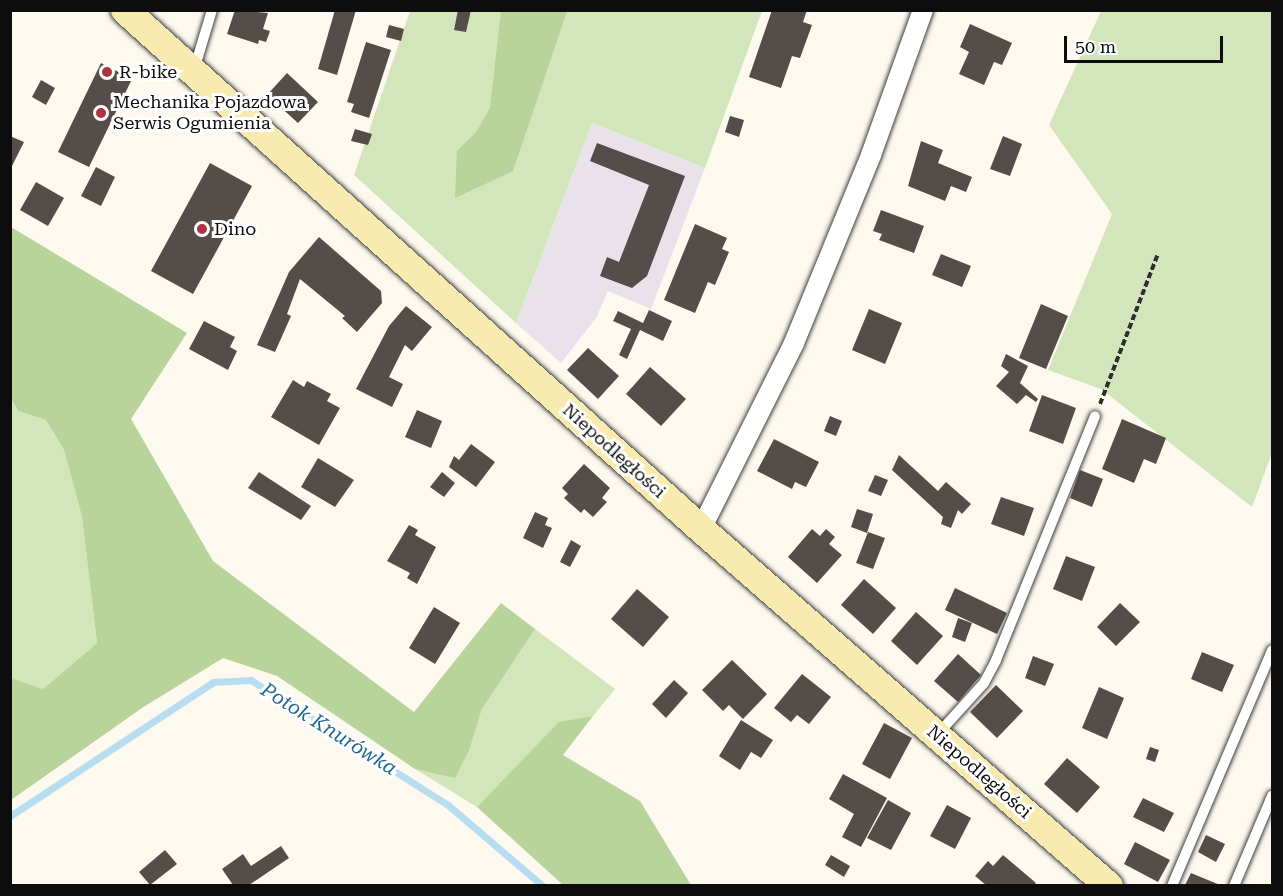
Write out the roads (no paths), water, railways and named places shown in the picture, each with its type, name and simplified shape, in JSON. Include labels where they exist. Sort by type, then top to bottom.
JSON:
[{"type":"main road","name":"Niepodległości","points":[[124,10],[194,70],[701,528],[1109,885]]},
{"type":"street","points":[[701,528],[794,343],[871,155],[923,10]]},
{"type":"lane","points":[[194,70],[212,10]]},
{"type":"lane","points":[[937,735],[984,683],[996,660],[1095,416]]},
{"type":"lane","points":[[1172,885],[1272,650]]},
{"type":"lane","points":[[1234,885],[1272,796]]},
{"type":"waterway","name":"Potok Knurówka","points":[[10,816],[213,682],[251,680],[448,805],[543,886]]},
{"type":"place","name":"R-bike","points":[[107,72]]},
{"type":"place","name":"Mechanika Pojazdowa Serwis Ogumienia","points":[[101,113]]},
{"type":"place","name":"Dino","points":[[202,229]]}]
